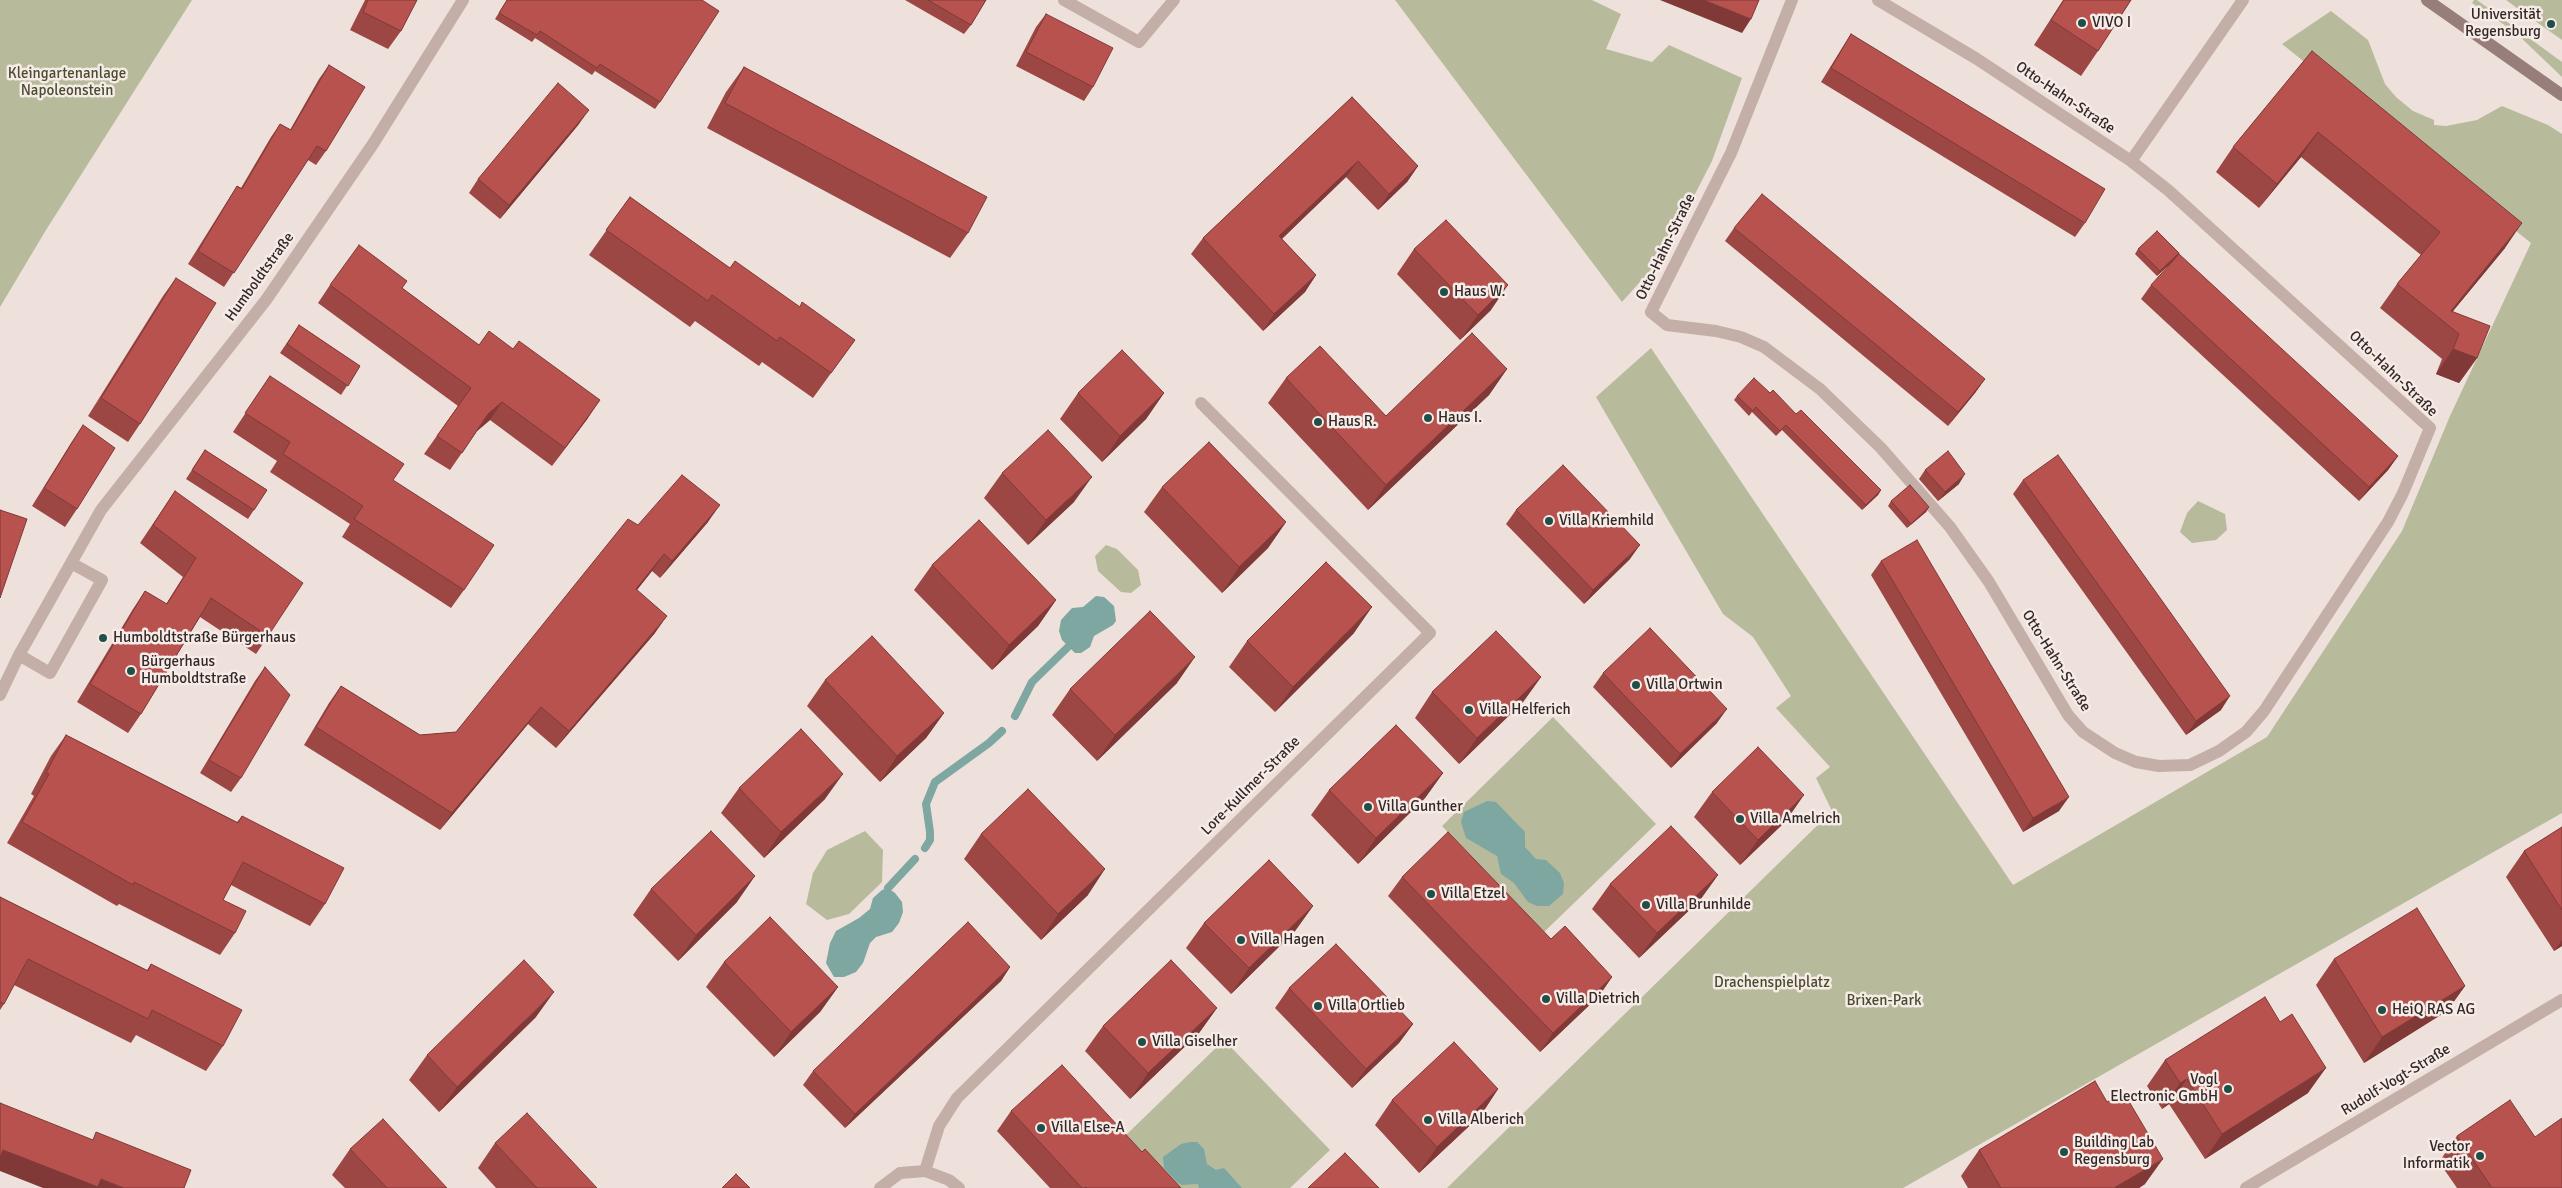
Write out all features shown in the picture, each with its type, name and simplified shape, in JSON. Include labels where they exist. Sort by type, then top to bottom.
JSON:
[{"type":"street","name":"Humboldtstraße","points":[[0,695],[19,655],[101,510],[266,300],[373,144],[463,0]]},
{"type":"street","points":[[1064,0],[1139,42],[1174,0]]},
{"type":"street","name":"Otto-Hahn-Straße","points":[[1792,0],[1730,152],[1651,312],[1667,325],[1716,331],[1741,337],[1764,347],[1820,389],[1881,448],[1950,527],[1989,582],[2068,714],[2083,732],[2115,753],[2136,762],[2159,766],[2190,765],[2219,751],[2239,737],[2264,711],[2388,522],[2403,493],[2430,428],[2198,214],[2131,161],[1977,59],[1878,0]]},
{"type":"street","points":[[2131,161],[2243,0]]},
{"type":"street","points":[[2427,0],[2562,95]]},
{"type":"street","name":"Lore-Kullmer-Straße","points":[[925,1171],[939,1126],[957,1098],[1430,633],[1201,403]]},
{"type":"street","points":[[19,655],[50,673],[102,580],[70,563]]},
{"type":"street","name":"Rudolf-Vogt-Straße","points":[[2246,1188],[2562,1000]]},
{"type":"street","points":[[880,1188],[900,1173],[925,1171],[950,1180],[959,1188]]},
{"type":"green space","name":"Kleingartenanlage Napoleonstein","points":[[0,0],[192,0],[46,230],[0,307]]},
{"type":"green space","points":[[1395,0],[1592,0],[1621,14],[1606,49],[1652,62],[1669,45],[1742,78],[1712,161],[1663,256],[1622,302]]},
{"type":"green space","points":[[2474,0],[2477,0],[2562,62],[2562,77],[2515,32],[2472,3]]},
{"type":"green space","name":"Universität Regensburg","points":[[2506,0],[2562,0],[2562,40],[2517,8]]},
{"type":"green space","name":"Brixen-Park","points":[[2331,11],[2368,40],[2385,84],[2396,97],[2413,111],[2434,120],[2434,125],[2446,126],[2477,120],[2502,106],[2548,125],[2562,134],[2562,813],[1903,1188],[1447,1188],[1832,811],[1816,778],[1830,767],[1776,708],[1791,696],[1753,637],[1723,614],[1596,397],[1651,348],[2013,885],[2267,737],[2402,531],[2450,416],[2531,243],[2282,44]]},
{"type":"green space","points":[[2198,501],[2225,514],[2227,530],[2216,540],[2192,543],[2180,532],[2187,513]]},
{"type":"green space","points":[[1106,545],[1117,549],[1138,570],[1141,585],[1131,593],[1121,592],[1098,571],[1095,556]]},
{"type":"green space","points":[[1553,717],[1656,824],[1544,932],[1442,826]]},
{"type":"green space","points":[[865,831],[883,850],[882,882],[849,914],[827,920],[806,904],[813,873],[827,850]]},
{"type":"green space","points":[[1224,1040],[1330,1150],[1290,1188],[1175,1188],[1125,1136]]},
{"type":"water","points":[[1096,596],[1104,597],[1114,606],[1116,621],[1113,625],[1094,636],[1090,647],[1081,653],[1075,653],[1062,640],[1059,631],[1061,620],[1072,608],[1083,607]]},
{"type":"water","points":[[1487,801],[1496,802],[1525,832],[1525,847],[1536,859],[1546,860],[1560,873],[1564,883],[1563,894],[1549,906],[1537,906],[1528,902],[1514,883],[1501,874],[1497,856],[1466,838],[1461,822],[1464,812]]},
{"type":"water","points":[[888,888],[902,902],[903,912],[899,923],[892,932],[876,937],[870,943],[863,963],[856,972],[844,977],[834,977],[826,963],[830,943],[836,931],[859,918],[870,909],[873,898],[882,890]]},
{"type":"water","points":[[1197,1142],[1204,1149],[1207,1164],[1216,1170],[1224,1168],[1242,1188],[1199,1188],[1198,1184],[1182,1185],[1177,1182],[1164,1168],[1163,1157],[1181,1144]]},
{"type":"building","points":[[368,0],[417,0],[401,31],[363,12]]},
{"type":"building","points":[[507,0],[702,0],[719,11],[660,102],[600,64],[597,68],[540,31],[537,35],[499,13]]},
{"type":"building","points":[[928,0],[986,0],[971,25]]},
{"type":"building","points":[[1704,0],[1759,0],[1751,19]]},
{"type":"building","points":[[2064,0],[2131,0],[2098,51],[2051,20]]},
{"type":"building","points":[[1046,14],[1113,48],[1093,87],[1026,52]]},
{"type":"building","points":[[1851,34],[2105,189],[2085,223],[1831,68]]},
{"type":"building","points":[[2312,51],[2522,223],[2451,311],[2490,326],[2477,358],[2453,349],[2459,334],[2397,284],[2440,232],[2318,132],[2277,184],[2233,147]]},
{"type":"building","points":[[329,65],[365,87],[326,151],[317,146],[234,273],[198,251],[237,186],[242,189],[280,124],[291,130]]},
{"type":"building","points":[[744,67],[987,197],[968,233],[725,103]]},
{"type":"building","points":[[558,83],[589,110],[509,205],[478,179]]},
{"type":"building","points":[[1352,97],[1418,166],[1389,194],[1358,161],[1279,236],[1316,275],[1274,314],[1203,238]]},
{"type":"building","points":[[1762,194],[1985,379],[1958,412],[1734,228]]},
{"type":"building","points":[[630,197],[730,268],[735,261],[800,307],[802,302],[855,340],[831,373],[780,337],[777,341],[712,295],[708,301],[606,230]]},
{"type":"building","points":[[1446,220],[1508,285],[1478,315],[1414,249]]},
{"type":"building","points":[[2157,231],[2179,253],[2160,271],[2138,249]]},
{"type":"building","points":[[359,245],[407,281],[402,288],[479,345],[489,331],[513,349],[519,341],[600,400],[565,448],[502,402],[488,414],[462,453],[437,436],[471,388],[330,285]]},
{"type":"building","points":[[2179,254],[2398,456],[2369,487],[2151,285]]},
{"type":"building","points":[[176,278],[216,303],[140,424],[101,398]]},
{"type":"building","points":[[299,325],[360,366],[348,386],[287,344]]},
{"type":"building","points":[[1472,333],[1507,369],[1386,485],[1286,378],[1320,346],[1386,416]]},
{"type":"building","points":[[1122,350],[1164,393],[1120,436],[1078,393]]},
{"type":"building","points":[[270,376],[404,464],[393,480],[494,545],[464,590],[354,519],[363,506],[283,454],[290,442],[245,413]]},
{"type":"building","points":[[1754,378],[1770,393],[1773,390],[1796,414],[1801,410],[1881,490],[1866,505],[1786,425],[1780,431],[1756,407],[1753,411],[1737,396]]},
{"type":"building","points":[[83,425],[115,448],[77,509],[44,488]]},
{"type":"building","points":[[1048,430],[1092,477],[1046,520],[1002,473]]},
{"type":"building","points":[[1209,442],[1286,522],[1239,567],[1162,487]]},
{"type":"building","points":[[205,450],[267,490],[254,510],[192,470]]},
{"type":"building","points":[[1948,451],[1965,474],[1945,492],[1925,470]]},
{"type":"building","points":[[2058,455],[2230,696],[2196,721],[2023,480]]},
{"type":"building","points":[[1563,465],[1640,545],[1593,590],[1516,510]]},
{"type":"building","points":[[682,475],[720,505],[672,561],[664,554],[636,589],[667,616],[569,731],[541,707],[452,813],[316,727],[341,686],[420,735],[456,732],[628,519],[638,525]]},
{"type":"building","points":[[1910,485],[1929,507],[1911,524],[1891,501]]},
{"type":"building","points":[[175,491],[303,583],[268,636],[211,598],[141,714],[90,684],[145,591],[167,604],[196,558],[153,525]]},
{"type":"building","points":[[0,510],[27,519],[0,598]]},
{"type":"building","points":[[979,520],[1056,600],[1009,645],[932,565]]},
{"type":"building","points":[[1917,540],[2069,797],[2033,818],[1881,561]]},
{"type":"building","points":[[1326,562],[1372,607],[1293,687],[1247,641]]},
{"type":"building","points":[[1150,611],[1195,657],[1115,735],[1070,689]]},
{"type":"building","points":[[1650,628],[1727,709],[1680,754],[1603,673]]},
{"type":"building","points":[[1496,631],[1541,677],[1477,738],[1432,692]]},
{"type":"building","points":[[872,636],[944,713],[897,756],[825,680]]},
{"type":"building","points":[[265,667],[290,695],[241,778],[209,760]]},
{"type":"building","name":"Villa Gunther","points":[[1396,725],[1443,773],[1376,838],[1329,790]]},
{"type":"building","points":[[801,729],[843,774],[781,832],[739,788]]},
{"type":"building","points":[[66,735],[238,823],[242,816],[344,868],[325,904],[243,862],[223,900],[246,911],[235,933],[134,882],[133,885],[22,822],[49,774],[46,773]]},
{"type":"building","points":[[1758,747],[1804,795],[1758,840],[1712,792]]},
{"type":"building","points":[[1028,789],[1105,869],[1058,914],[981,834]]},
{"type":"building","points":[[1671,826],[1718,875],[1657,933],[1610,884]]},
{"type":"building","points":[[2562,827],[2562,910],[2524,851]]},
{"type":"building","points":[[711,831],[755,876],[696,935],[651,889]]},
{"type":"building","points":[[1448,832],[1551,939],[1565,926],[1612,977],[1553,1033],[1402,877]]},
{"type":"building","points":[[1269,860],[1313,906],[1249,968],[1204,923]]},
{"type":"building","points":[[0,897],[148,971],[151,964],[242,1010],[223,1046],[152,1010],[148,1019],[28,959],[4,1004],[0,1002]]},
{"type":"building","points":[[2417,908],[2465,986],[2382,1037],[2334,959]]},
{"type":"building","points":[[770,917],[838,987],[791,1032],[724,962]]},
{"type":"building","points":[[968,922],[1010,967],[855,1114],[813,1071]]},
{"type":"building","points":[[1336,944],[1413,1024],[1366,1069],[1289,988]]},
{"type":"building","points":[[524,960],[554,992],[457,1087],[427,1055]]},
{"type":"building","name":"Villa Giselher","points":[[1171,960],[1217,1008],[1148,1073],[1103,1026]]},
{"type":"building","name":"Vogl Electronic GmbH","points":[[2265,997],[2280,1022],[2292,1014],[2326,1068],[2222,1134],[2187,1079],[2180,1083],[2165,1060]]},
{"type":"building","points":[[1454,1042],[1498,1089],[1437,1147],[1392,1100]]},
{"type":"building","points":[[1062,1065],[1142,1152],[1145,1149],[1181,1188],[1082,1188],[1011,1111]]},
{"type":"building","name":"Building Lab Regensburg","points":[[2095,1081],[2107,1102],[2124,1093],[2163,1159],[2114,1188],[2001,1188],[1979,1150]]},
{"type":"building","points":[[2510,1100],[2535,1137],[2562,1118],[2562,1188],[2492,1188],[2457,1136]]},
{"type":"building","points":[[0,1103],[93,1140],[96,1132],[191,1170],[184,1188],[124,1188],[101,1179],[98,1187],[3,1150],[0,1158]]},
{"type":"building","points":[[527,1113],[597,1188],[537,1188],[495,1143]]},
{"type":"building","points":[[383,1119],[447,1188],[387,1188],[350,1149]]},
{"type":"building","points":[[1345,1153],[1379,1188],[1308,1188]]},
{"type":"building","points":[[736,1174],[750,1188],[722,1188]]},
{"type":"waterway","points":[[1015,716],[1032,682],[1068,647]]},
{"type":"waterway","points":[[925,848],[930,840],[926,804],[935,782],[989,743],[1002,731]]},
{"type":"waterway","points":[[888,888],[915,859]]},
{"type":"place","name":"VIVO I","points":[[2082,23]]},
{"type":"place","name":"Universität Regensburg","points":[[2551,24]]},
{"type":"place","name":"Haus W.","points":[[1444,292]]},
{"type":"place","name":"Haus I.","points":[[1428,418]]},
{"type":"place","name":"Haus R.","points":[[1318,422]]},
{"type":"place","name":"Villa Kriemhild","points":[[1549,521]]},
{"type":"place","name":"Humboldtstraße Bürgerhaus","points":[[103,638]]},
{"type":"place","name":"Bürgerhaus Humboldtstraße","points":[[131,671]]},
{"type":"place","name":"Villa Ortwin","points":[[1636,685]]},
{"type":"place","name":"Villa Helferich","points":[[1469,710]]},
{"type":"place","name":"Villa Gunther","points":[[1368,807]]},
{"type":"place","name":"Villa Amelrich","points":[[1740,819]]},
{"type":"place","name":"Villa Etzel","points":[[1431,894]]},
{"type":"place","name":"Villa Brunhilde","points":[[1646,905]]},
{"type":"place","name":"Villa Hagen","points":[[1241,940]]},
{"type":"place","name":"Villa Dietrich","points":[[1546,999]]},
{"type":"place","name":"Villa Ortlieb","points":[[1318,1006]]},
{"type":"place","name":"HeiQ RAS AG","points":[[2382,1010]]},
{"type":"place","name":"Villa Giselher","points":[[1142,1042]]},
{"type":"place","name":"Vogl Electronic GmbH","points":[[2228,1089]]},
{"type":"place","name":"Villa Alberich","points":[[1428,1120]]},
{"type":"place","name":"Villa Else-A","points":[[1041,1128]]},
{"type":"place","name":"Building Lab Regensburg","points":[[2064,1152]]},
{"type":"place","name":"Vector Informatik","points":[[2480,1156]]},
{"type":"park label","name":"Drachenspielplatz","points":[[1772,983]]}]
